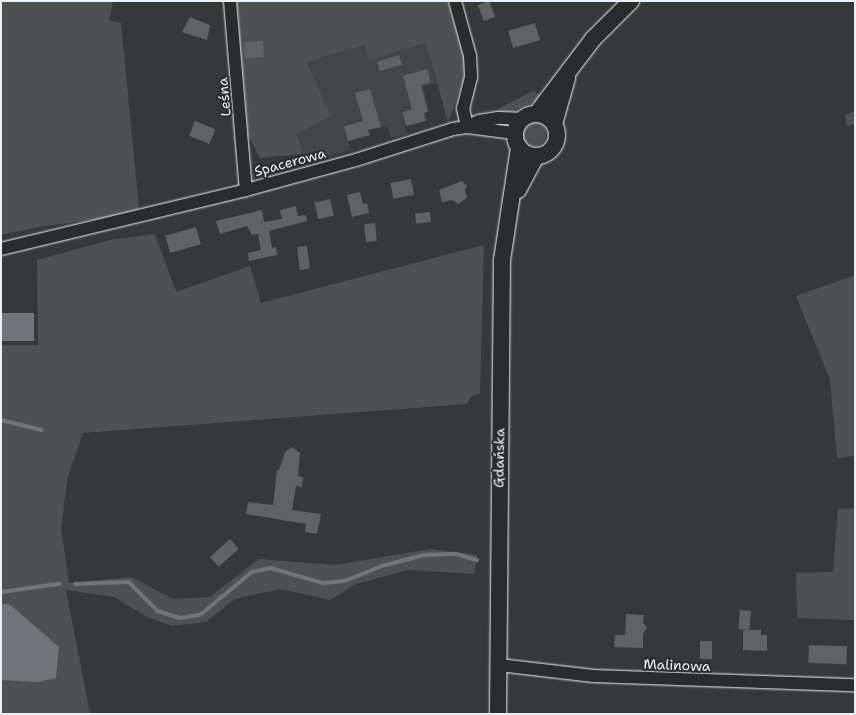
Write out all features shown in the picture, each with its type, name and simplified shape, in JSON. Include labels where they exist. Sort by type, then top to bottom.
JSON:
[{"type":"main road","points":[[569,73],[554,124],[556,141],[552,149],[536,156],[517,141],[521,119],[537,113],[569,73],[593,39],[631,1]]},
{"type":"main road","points":[[537,113],[547,116],[554,124]]},
{"type":"main road","name":"Gdańska","points":[[498,714],[502,260],[511,204],[517,141]]},
{"type":"main road","name":"Gdańska","points":[[511,204],[536,156]]},
{"type":"street","name":"Leśna","points":[[230,1],[246,190]]},
{"type":"street","points":[[455,1],[470,56],[471,77],[463,108],[467,127]]},
{"type":"street","name":"Spacerowa","points":[[1,249],[246,190],[467,127],[479,121],[493,118],[521,119]]},
{"type":"street","name":"Spacerowa","points":[[467,127],[517,141]]},
{"type":"street","name":"Malinowa","points":[[498,665],[593,676],[855,685]]},
{"type":"shaded area","points":[[1,1],[113,1],[109,20],[121,23],[139,209],[102,219],[44,226],[1,235]]},
{"type":"shaded area","points":[[236,1],[447,1],[466,62],[463,83],[448,122],[426,43],[369,60],[364,45],[307,62],[331,116],[297,134],[303,154],[260,158],[248,135]]},
{"type":"shaded area","points":[[426,43],[437,83],[423,87],[429,112],[412,109],[401,111],[407,134],[391,138],[387,126],[368,130],[365,120],[344,125],[351,150],[306,162],[297,134],[331,116],[307,62],[364,45],[369,60]]},
{"type":"shaded area","points":[[533,91],[543,96],[538,101],[508,113],[497,113],[498,109]]},
{"type":"shaded area","points":[[855,111],[855,124],[847,126],[845,115]]},
{"type":"shaded area","points":[[534,122],[543,125],[546,134],[543,143],[534,146],[525,143],[522,134],[525,125]]},
{"type":"shaded area","points":[[155,234],[176,292],[250,266],[261,303],[484,245],[480,394],[471,396],[467,404],[83,433],[68,476],[61,527],[69,583],[131,577],[173,599],[210,597],[259,559],[335,565],[430,549],[477,555],[474,574],[408,570],[356,584],[330,600],[280,589],[235,599],[206,622],[172,626],[147,617],[114,597],[66,590],[90,714],[1,714],[1,345],[38,345],[37,260],[110,240]]},
{"type":"shaded area","points":[[855,275],[855,456],[837,458],[830,380],[796,296]]},
{"type":"shaded area","points":[[1,313],[34,313],[34,341],[1,341]]},
{"type":"shaded area","points":[[855,508],[855,620],[797,618],[796,573],[833,572],[838,509]]},
{"type":"shaded area","points":[[1,604],[9,604],[59,647],[56,678],[38,682],[1,680]]},
{"type":"building","points":[[489,1],[495,17],[484,21],[478,5]]},
{"type":"building","points":[[190,17],[210,25],[207,40],[182,32]]},
{"type":"building","points":[[535,23],[540,40],[513,48],[508,31]]},
{"type":"building","points":[[263,41],[264,57],[245,58],[244,42]]},
{"type":"building","points":[[399,55],[402,65],[380,71],[377,62]]},
{"type":"building","points":[[427,69],[431,82],[421,85],[428,112],[424,113],[426,121],[406,126],[402,112],[412,109],[403,76]]},
{"type":"building","points":[[370,89],[381,127],[368,130],[370,135],[348,141],[344,126],[363,121],[355,93]]},
{"type":"building","points":[[195,121],[215,129],[209,144],[189,136]]},
{"type":"building","points":[[411,179],[414,195],[393,199],[390,183]]},
{"type":"building","points":[[462,181],[467,186],[465,190],[467,198],[458,204],[452,200],[442,202],[439,190]]},
{"type":"building","points":[[360,192],[363,204],[367,203],[369,213],[352,217],[347,195]]},
{"type":"building","points":[[330,199],[334,216],[318,219],[314,203]]},
{"type":"building","points":[[296,206],[298,216],[306,215],[307,221],[269,231],[272,248],[276,247],[277,255],[249,261],[248,253],[261,250],[258,234],[252,235],[247,226],[220,234],[216,221],[262,210],[264,222],[282,219],[280,210]]},
{"type":"building","points":[[430,212],[431,222],[416,224],[415,214]]},
{"type":"building","points":[[375,223],[377,241],[366,242],[364,224]]},
{"type":"building","points":[[196,227],[201,244],[170,253],[165,236]]},
{"type":"building","points":[[307,246],[310,269],[300,270],[297,247]]},
{"type":"building","points":[[292,447],[300,453],[298,476],[303,477],[302,487],[296,486],[292,510],[321,514],[317,534],[305,532],[306,524],[246,514],[248,502],[273,505],[277,470],[279,470],[285,452]]},
{"type":"building","points":[[230,539],[239,549],[219,567],[210,557]]},
{"type":"building","points":[[740,610],[751,611],[749,630],[738,629]]},
{"type":"building","points":[[626,614],[644,615],[643,623],[647,627],[643,634],[643,648],[614,647],[615,635],[625,635]]},
{"type":"building","points":[[743,630],[761,630],[761,635],[767,635],[767,651],[743,650]]},
{"type":"building","points":[[700,641],[712,641],[712,659],[700,659]]},
{"type":"building","points":[[809,645],[847,646],[846,664],[808,663]]},
{"type":"waterway","points":[[1,420],[42,430]]},
{"type":"waterway","points":[[75,584],[129,582],[158,611],[180,618],[200,615],[252,572],[271,568],[323,583],[345,581],[382,566],[424,555],[457,554],[477,560]]},
{"type":"waterway","points":[[1,592],[59,584]]}]
